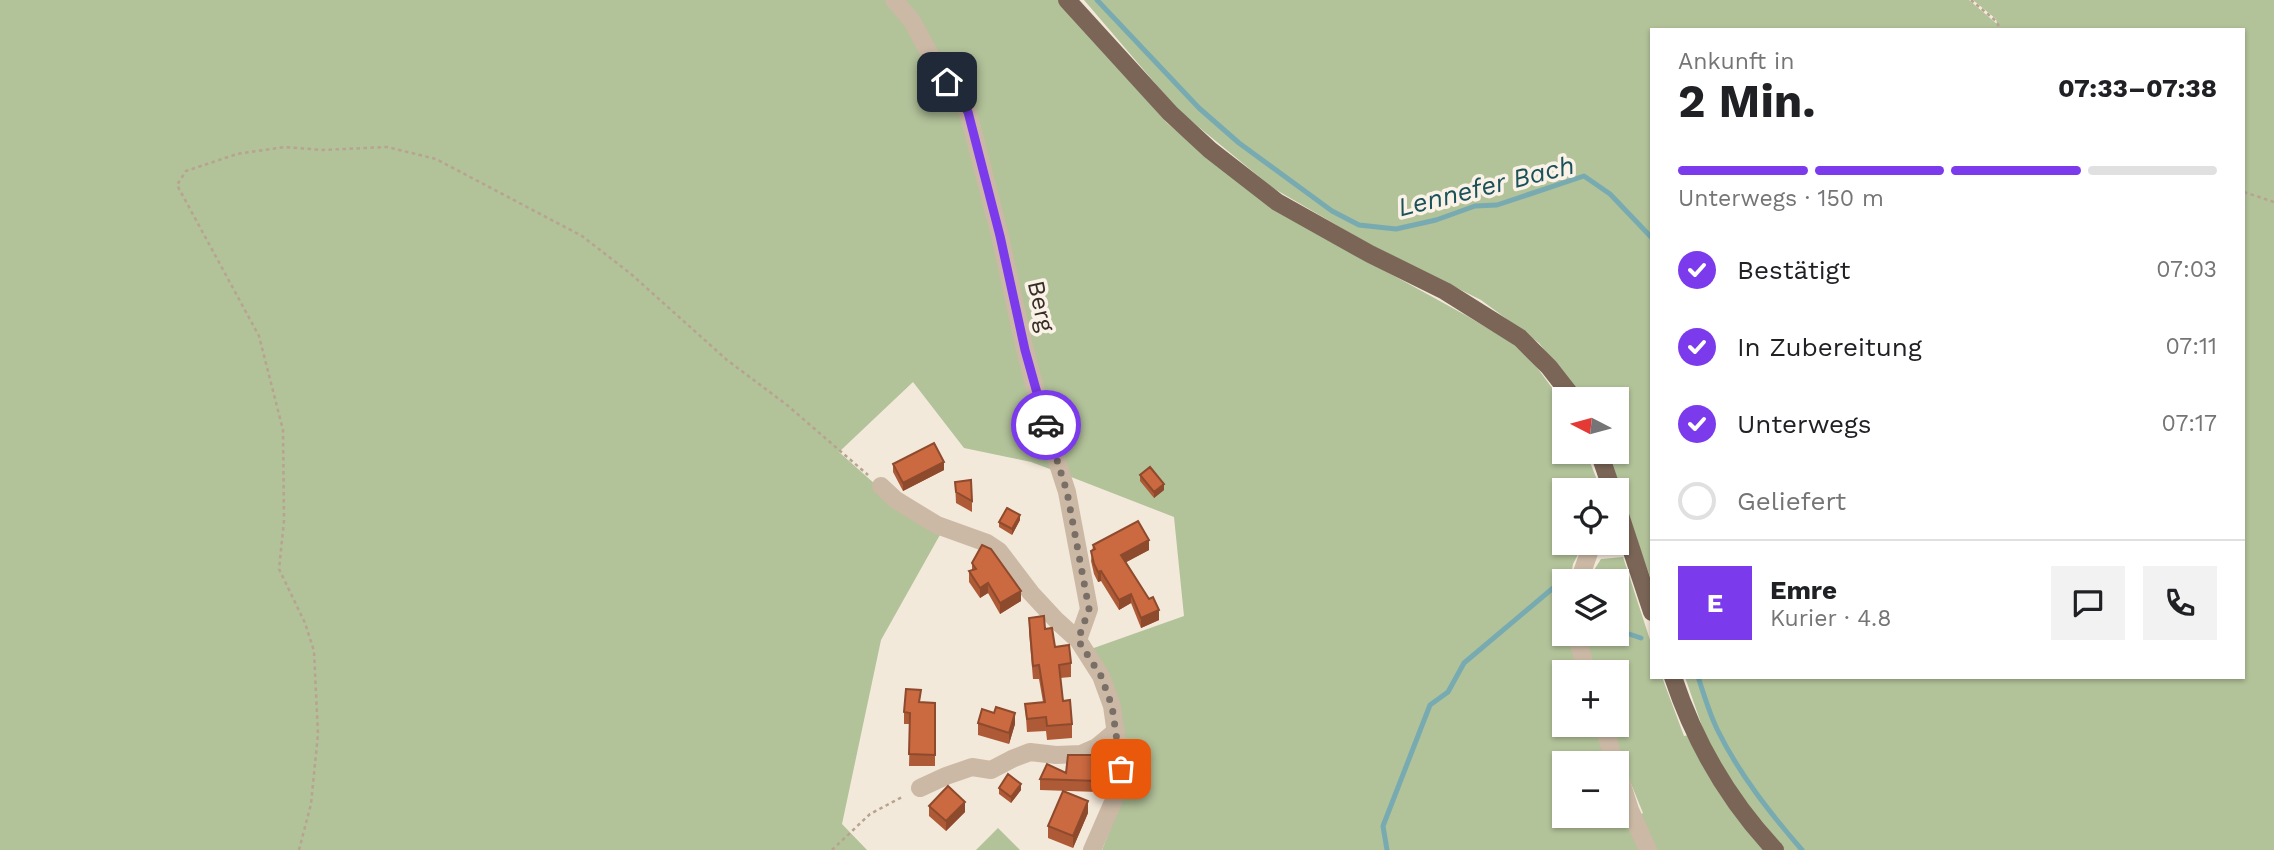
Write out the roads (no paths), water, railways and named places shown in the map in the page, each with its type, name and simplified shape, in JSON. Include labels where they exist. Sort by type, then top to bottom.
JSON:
[{"type":"main road","points":[[1068,0],[1170,113],[1210,150],[1277,202],[1370,254],[1445,291],[1520,338],[1565,387]]},
{"type":"main road","points":[[1629,547],[1650,606]]},
{"type":"main road","points":[[1674,679],[1698,740],[1728,793],[1775,850]]},
{"type":"street","name":"Berg","points":[[894,0],[912,21],[936,66],[968,112],[1000,236],[1025,350],[1067,492],[1089,609],[1078,640]]},
{"type":"street","points":[[881,486],[896,500],[937,526],[987,543],[999,551],[1031,593],[1078,640],[1101,676],[1112,706],[1121,769],[1113,802],[1092,850]]},
{"type":"street","points":[[919,788],[972,767],[991,770],[1030,752],[1081,754],[1097,747],[1116,730]]},
{"type":"street","points":[[1629,807],[1648,850]]},
{"type":"waterway","name":"Lennefer Bach","points":[[1097,0],[1199,108],[1239,143],[1332,211],[1359,225],[1396,229],[1436,220],[1475,206],[1497,205],[1584,176],[1610,194],[1650,236]]},
{"type":"waterway","points":[[1387,850],[1383,826],[1430,705],[1448,692],[1464,663],[1552,589]]},
{"type":"waterway","points":[[1629,634],[1641,638]]},
{"type":"waterway","name":"Lennefer Bach","points":[[1699,679],[1714,723],[1735,762],[1802,850]]}]
